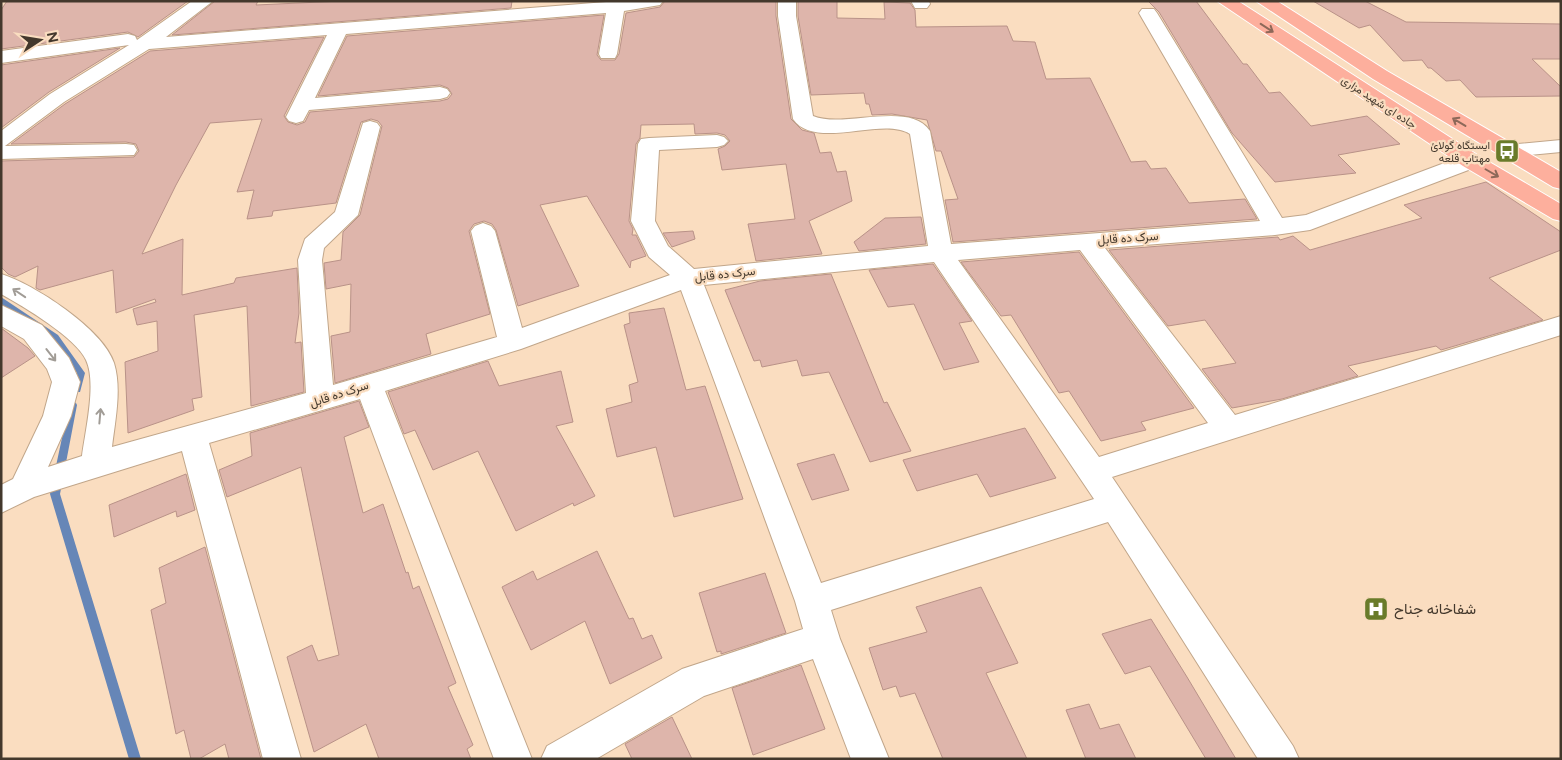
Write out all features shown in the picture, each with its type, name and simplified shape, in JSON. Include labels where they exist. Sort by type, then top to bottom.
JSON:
[{"type":"main road","name":"جاده ای شهید مزاری","points":[[1226,1],[1471,161],[1561,214]]},
{"type":"main road","name":"جاده ای شهید مزاری","points":[[1265,1],[1561,182]]},
{"type":"street","points":[[1,140],[182,10],[188,1]]},
{"type":"street","points":[[1,123],[204,1]]},
{"type":"street","points":[[1,57],[136,42],[340,26],[381,17],[616,7],[654,1]]},
{"type":"street","points":[[787,1],[787,16],[803,119],[822,127],[889,124],[916,126],[920,131],[941,254],[1092,471],[1280,759]]},
{"type":"street","points":[[608,54],[616,7]]},
{"type":"street","points":[[1148,13],[1275,227]]},
{"type":"street","points":[[340,26],[299,112],[440,93]]},
{"type":"street","points":[[320,400],[310,260],[313,245],[346,215],[370,128]]},
{"type":"street","points":[[717,141],[649,144],[643,221],[658,250],[689,278],[812,601],[823,639],[870,759]]},
{"type":"street","points":[[1508,151],[1561,146]]},
{"type":"street","points":[[1,153],[126,150]]},
{"type":"street","name":"سرک ده قابل","points":[[13,494],[96,464],[192,435],[320,400],[512,342],[689,278],[1086,241],[1275,227],[1310,222],[1471,161]]},
{"type":"street","points":[[483,231],[512,342]]},
{"type":"street","points":[[1086,241],[1229,429]]},
{"type":"street","points":[[1,283],[84,337],[100,360],[103,376],[96,464]]},
{"type":"street","points":[[1,314],[33,332],[59,365],[66,382],[57,416],[13,494]]},
{"type":"street","points":[[1092,471],[1561,325]]},
{"type":"street","points":[[368,384],[513,759]]},
{"type":"street","points":[[192,435],[282,759]]},
{"type":"street","points":[[812,601],[1114,506]]},
{"type":"street","points":[[560,759],[694,680],[823,639]]},
{"type":"building","points":[[7,1],[188,1],[138,37],[128,32],[1,49],[1,10]]},
{"type":"building","points":[[215,1],[258,1],[256,5],[342,1],[512,1],[511,8],[172,35]]},
{"type":"building","points":[[665,1],[776,1],[776,16],[791,119],[802,130],[814,133],[820,153],[831,152],[837,172],[846,171],[852,201],[809,221],[822,254],[756,261],[748,224],[795,219],[786,164],[722,170],[718,149],[730,141],[725,135],[717,133],[695,134],[694,124],[641,125],[640,138],[636,144],[629,221],[633,229],[632,235],[636,235],[646,256],[631,261],[630,268],[587,196],[540,205],[579,286],[518,306],[496,230],[492,224],[484,221],[474,224],[469,231],[490,314],[426,334],[431,354],[335,383],[331,336],[350,332],[351,284],[326,289],[324,263],[341,260],[343,232],[360,215],[382,126],[378,121],[371,119],[361,122],[336,203],[273,211],[272,216],[247,219],[254,190],[237,192],[262,119],[210,123],[176,185],[142,254],[183,239],[182,295],[234,283],[236,278],[297,268],[299,313],[295,343],[301,342],[304,392],[251,406],[247,306],[194,315],[202,397],[192,399],[194,410],[128,433],[125,362],[158,351],[157,321],[137,325],[133,309],[156,302],[155,299],[116,313],[113,270],[40,290],[36,288],[38,266],[15,277],[8,274],[1,267],[1,161],[134,157],[139,151],[136,144],[126,142],[11,144],[65,104],[150,51],[324,37],[284,116],[288,122],[297,125],[305,122],[310,112],[440,101],[448,99],[452,94],[448,88],[440,85],[318,96],[347,36],[604,15],[597,55],[601,60],[615,60],[619,54],[626,13],[660,7]]},
{"type":"building","points":[[798,1],[837,1],[837,18],[885,19],[884,2],[910,3],[915,10],[916,27],[1007,26],[1013,41],[1035,42],[1046,79],[1090,78],[1131,162],[1146,161],[1151,169],[1166,168],[1189,203],[1245,199],[1257,219],[953,242],[945,200],[958,199],[941,151],[936,151],[927,120],[892,114],[872,115],[869,104],[866,104],[864,93],[811,95],[798,16]]},
{"type":"building","points":[[1148,1],[1196,1],[1243,64],[1247,64],[1269,93],[1280,92],[1311,126],[1367,116],[1400,144],[1338,155],[1356,173],[1275,182],[1232,133],[1159,12]]},
{"type":"building","points":[[1313,1],[1365,1],[1406,22],[1561,24],[1561,59],[1532,59],[1561,87],[1561,96],[1476,97],[1460,80],[1446,81],[1431,68],[1428,68],[1422,60],[1403,61],[1370,25],[1359,28]]},
{"type":"building","points":[[120,48],[49,92],[1,128],[1,65]]},
{"type":"building","points":[[1486,182],[1561,232],[1561,250],[1489,278],[1543,320],[1441,350],[1436,346],[1348,366],[1358,376],[1282,399],[1232,408],[1202,369],[1236,363],[1205,320],[1168,326],[1109,250],[1278,237],[1280,240],[1293,236],[1310,250],[1422,218],[1404,205]]},
{"type":"building","points":[[921,217],[926,244],[859,251],[854,242],[885,218]]},
{"type":"building","points":[[693,231],[695,239],[672,247],[663,233]]},
{"type":"building","points":[[1079,252],[1194,408],[1141,422],[1146,430],[1101,441],[1069,391],[1059,393],[1011,315],[1001,316],[961,262]]},
{"type":"building","points":[[933,264],[972,321],[959,323],[979,362],[944,370],[914,304],[888,307],[869,270]]},
{"type":"building","points":[[831,274],[884,403],[887,402],[911,451],[870,462],[829,372],[802,376],[797,360],[762,367],[760,360],[754,361],[725,290],[760,281]]},
{"type":"building","points":[[664,308],[686,390],[705,386],[743,499],[674,517],[656,447],[617,457],[606,409],[632,402],[629,385],[638,382],[624,325],[630,323],[629,313]]},
{"type":"building","points":[[1,328],[28,348],[35,356],[1,378]]},
{"type":"building","points":[[488,361],[499,386],[561,371],[573,422],[556,426],[595,496],[574,506],[573,503],[516,531],[478,451],[433,470],[415,430],[404,434],[388,392]]},
{"type":"building","points":[[359,401],[369,427],[344,437],[363,513],[383,504],[406,573],[408,572],[413,589],[419,586],[456,683],[448,687],[473,745],[467,749],[471,759],[379,759],[366,724],[314,752],[287,657],[312,645],[318,661],[339,655],[301,467],[227,497],[219,470],[252,456],[250,433]]},
{"type":"building","points":[[1025,428],[1056,478],[990,497],[977,474],[917,491],[903,460]]},
{"type":"building","points":[[834,454],[849,490],[812,500],[797,464]]},
{"type":"building","points":[[186,474],[195,510],[177,517],[176,511],[114,537],[109,505]]},
{"type":"building","points":[[205,547],[261,759],[229,759],[225,744],[199,759],[191,759],[184,730],[176,734],[151,610],[166,603],[159,568]]},
{"type":"building","points":[[597,551],[629,619],[633,618],[642,639],[652,635],[662,658],[610,684],[585,621],[531,650],[502,587],[533,571],[537,580]]},
{"type":"building","points":[[765,573],[786,633],[721,654],[721,651],[717,652],[699,593]]},
{"type":"building","points":[[981,587],[1018,663],[986,673],[1027,759],[943,759],[915,693],[900,697],[896,686],[883,690],[869,648],[927,632],[916,607]]},
{"type":"building","points":[[1151,619],[1236,759],[1206,759],[1150,666],[1125,674],[1102,634]]},
{"type":"building","points":[[801,665],[825,729],[753,755],[732,688]]},
{"type":"building","points":[[1089,704],[1100,729],[1119,724],[1136,759],[1086,759],[1066,710]]},
{"type":"building","points":[[672,717],[692,759],[632,759],[625,744]]},
{"type":"waterway","points":[[1,300],[55,337],[81,373],[77,390]]},
{"type":"waterway","points":[[73,405],[55,494],[135,759]]},
{"type":"place","name":"ایستگاه گولائ مهتاب قلعه","points":[[1507,151]]},
{"type":"place","name":"شفاخانه جناح","points":[[1376,609]]}]
